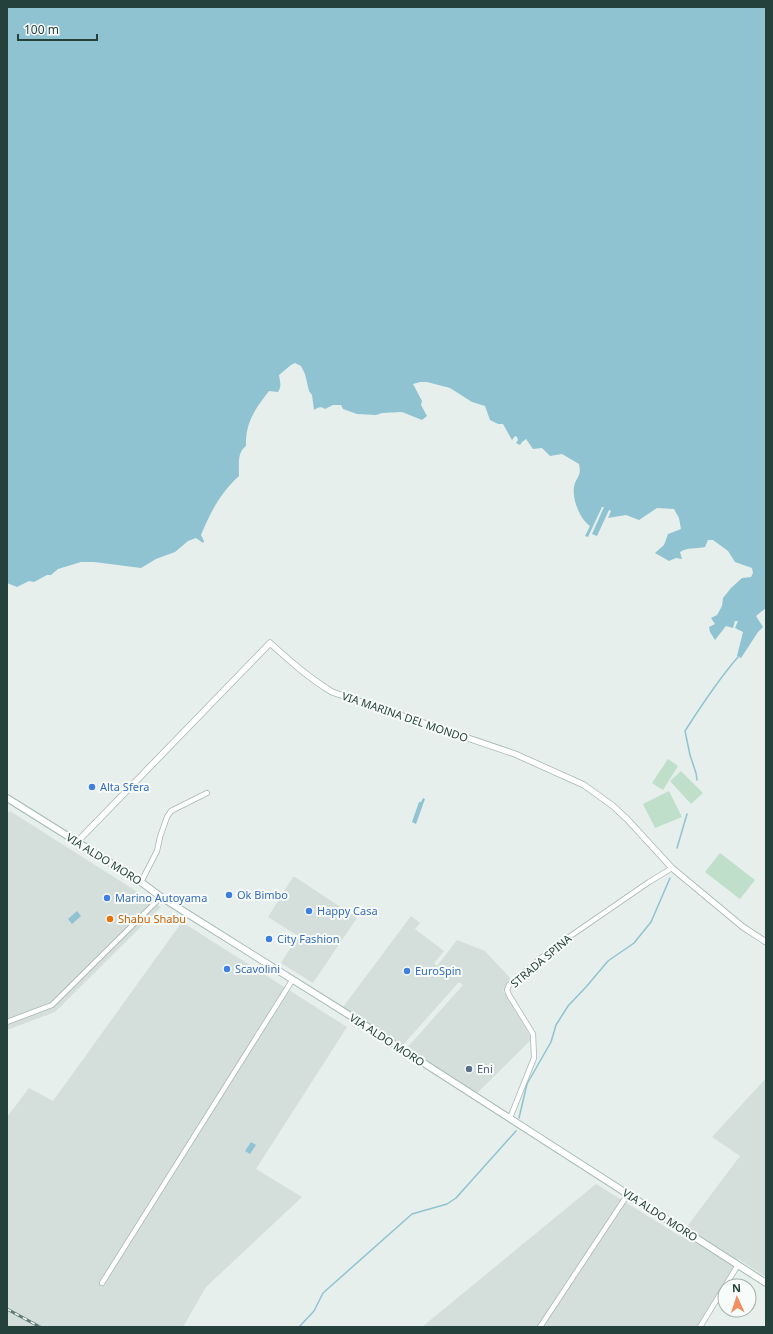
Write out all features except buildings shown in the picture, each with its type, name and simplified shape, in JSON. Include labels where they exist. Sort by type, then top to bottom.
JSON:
[{"type":"main road","name":"VIA ALDO MORO","points":[[7,798],[141,882],[161,897],[510,1118],[766,1283]]},
{"type":"street","name":"VIA MARINA DEL MONDO","points":[[77,842],[270,643],[299,670],[332,692],[515,754],[584,785],[614,806],[672,868],[743,927],[766,942]]},
{"type":"street","points":[[141,882],[157,851],[160,837],[167,817],[171,811],[206,792]]},
{"type":"street","name":"STRADA SPINA","points":[[510,1118],[534,1058],[533,1034],[509,995],[507,990],[509,985],[553,948],[648,882],[672,868]]},
{"type":"street","points":[[7,1022],[52,1005],[161,897]]},
{"type":"street","points":[[102,1283],[293,980]]},
{"type":"street","points":[[540,1327],[628,1194]]},
{"type":"street","points":[[730,1278],[738,1265]]},
{"type":"street","points":[[700,1327],[717,1299]]},
{"type":"shaded area","points":[[10,811],[161,907],[55,1012],[7,1030],[7,813]]},
{"type":"shaded area","points":[[293,877],[357,918],[313,983],[281,963],[298,936],[268,917]]},
{"type":"shaded area","points":[[411,916],[420,923],[415,929],[444,951],[434,963],[437,966],[457,940],[485,951],[511,979],[503,990],[530,1036],[530,1041],[476,1094],[407,1048],[463,985],[459,982],[402,1046],[343,1007]]},
{"type":"shaded area","points":[[182,922],[347,1027],[256,1169],[302,1197],[206,1287],[183,1327],[7,1327],[7,1117],[29,1088],[53,1101]]},
{"type":"shaded area","points":[[766,1078],[766,1277],[738,1259],[727,1278],[717,1278],[717,1297],[700,1327],[422,1327],[596,1184],[680,1236],[740,1156],[712,1137]]},
{"type":"green space","points":[[668,759],[678,766],[663,790],[652,783]]},
{"type":"green space","points":[[681,771],[703,793],[691,804],[670,781]]},
{"type":"green space","points":[[669,791],[682,817],[655,828],[643,804]]},
{"type":"green space","points":[[720,853],[755,880],[740,899],[705,872]]},
{"type":"water","points":[[7,7],[766,7],[766,608],[756,616],[763,627],[741,658],[737,656],[743,632],[735,628],[738,621],[735,621],[733,628],[726,626],[715,640],[709,627],[715,624],[711,618],[717,615],[722,606],[723,598],[742,578],[751,577],[753,573],[752,568],[735,562],[728,551],[713,540],[708,540],[705,547],[683,550],[680,552],[682,559],[676,558],[669,561],[655,553],[664,545],[668,534],[681,529],[679,518],[674,509],[657,508],[639,520],[626,515],[608,518],[611,511],[609,510],[597,536],[592,534],[604,507],[602,507],[588,537],[585,536],[590,526],[580,514],[574,498],[574,487],[580,472],[579,464],[562,454],[550,456],[542,448],[533,449],[526,439],[520,445],[516,443],[518,440],[517,437],[515,436],[512,440],[503,424],[498,424],[490,420],[485,406],[472,402],[450,388],[427,382],[420,382],[413,384],[422,401],[421,405],[427,416],[422,420],[402,412],[382,413],[376,415],[357,414],[343,409],[341,405],[333,405],[325,409],[320,407],[314,410],[312,395],[309,391],[305,374],[301,366],[295,363],[279,375],[280,386],[278,392],[269,391],[252,416],[247,430],[246,446],[240,455],[239,476],[221,496],[212,511],[201,535],[204,541],[203,543],[196,538],[188,541],[175,552],[156,559],[141,568],[94,562],[81,562],[58,569],[51,575],[47,575],[34,582],[29,581],[17,587],[7,583]]},
{"type":"water","points":[[423,798],[425,799],[416,824],[412,822],[419,802],[421,802]]},
{"type":"water","points":[[77,911],[81,916],[72,924],[68,919]]},
{"type":"water","points":[[251,1142],[256,1145],[250,1154],[245,1151]]},
{"type":"waterway","points":[[697,780],[685,731],[717,684],[738,657]]},
{"type":"waterway","points":[[677,848],[687,814]]},
{"type":"waterway","points":[[519,1118],[527,1084],[551,1042],[556,1025],[568,1006],[608,961],[634,943],[651,922],[670,878]]},
{"type":"waterway","points":[[299,1327],[314,1311],[323,1293],[412,1214],[447,1204],[456,1198],[516,1131]]},
{"type":"railway","points":[[7,1309],[40,1327]]},
{"type":"place","name":"Alta Sfera","points":[[92,787]]},
{"type":"place","name":"Ok Bimbo","points":[[229,895]]},
{"type":"place","name":"Marino Autoyama","points":[[107,898]]},
{"type":"place","name":"Happy Casa","points":[[309,911]]},
{"type":"place","name":"Shabu Shabu","points":[[110,919]]},
{"type":"place","name":"City Fashion","points":[[269,939]]},
{"type":"place","name":"Scavolini","points":[[227,969]]},
{"type":"place","name":"EuroSpin","points":[[407,971]]},
{"type":"place","name":"Eni","points":[[469,1069]]}]
